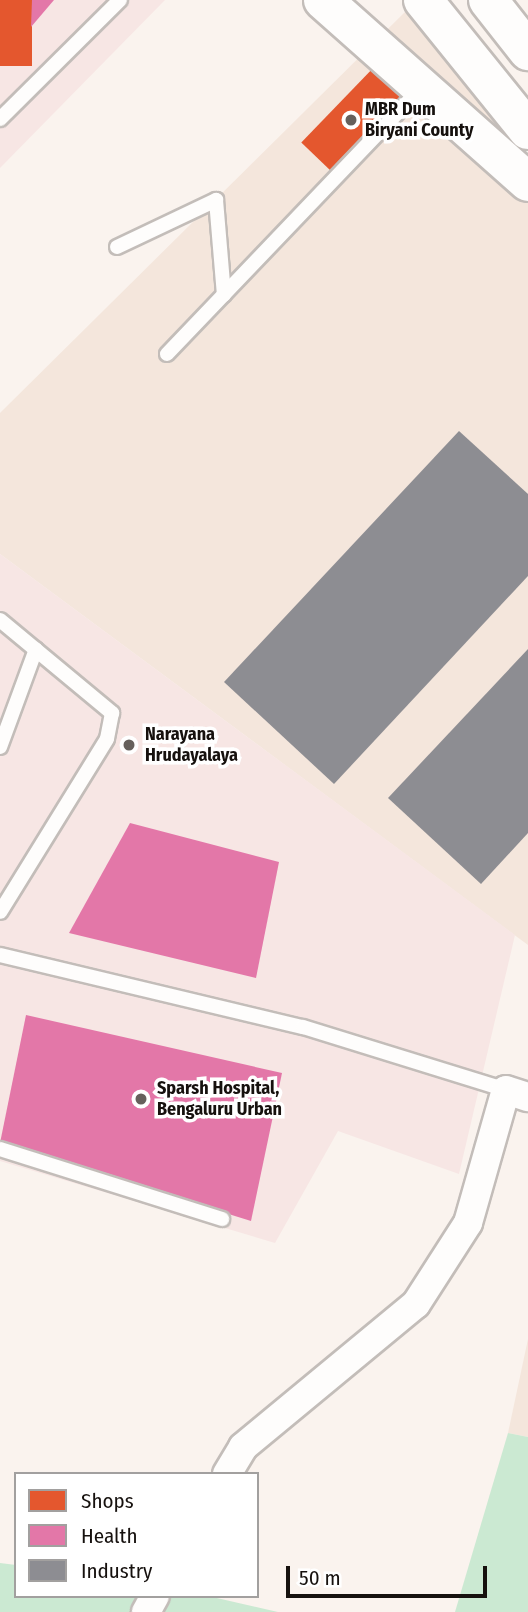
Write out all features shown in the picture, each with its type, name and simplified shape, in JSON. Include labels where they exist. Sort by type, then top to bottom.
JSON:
[{"type":"main road","points":[[323,0],[419,90],[528,182]]},
{"type":"main road","points":[[423,0],[528,130]]},
{"type":"main road","points":[[488,0],[528,51]]},
{"type":"street","points":[[228,1472],[243,1447],[416,1304],[468,1223],[517,1093]]},
{"type":"lane","points":[[0,119],[121,0]]},
{"type":"lane","points":[[167,355],[419,90]]},
{"type":"lane","points":[[117,247],[216,200],[224,295]]},
{"type":"lane","points":[[0,620],[107,704],[112,713],[111,728],[0,912]]},
{"type":"lane","points":[[0,747],[36,649]]},
{"type":"lane","points":[[0,955],[303,1027],[517,1093]]},
{"type":"lane","points":[[0,1149],[222,1220]]},
{"type":"shaded area","points":[[0,0],[165,0],[0,168]]},
{"type":"shaded area","points":[[409,8],[528,155],[528,945],[0,554],[0,413]]},
{"type":"shaded area","name":"Narayana Hrudayalaya","points":[[0,554],[515,935],[459,1174],[338,1131],[275,1243],[0,1161]]},
{"type":"shaded area","points":[[528,1339],[528,1437],[508,1433]]},
{"type":"green space","points":[[508,1433],[528,1437],[528,1612],[455,1612]]},
{"type":"green space","points":[[0,1563],[14,1565],[14,1598],[217,1598],[278,1612],[0,1612]]},
{"type":"building: Shops","points":[[0,0],[32,0],[32,66],[0,66]]},
{"type":"building: Shops","points":[[377,64],[407,93],[331,172],[301,142]]},
{"type":"building: Health","points":[[32,0],[54,0],[31,27]]},
{"type":"building: Health","points":[[130,823],[279,862],[256,978],[69,933]]},
{"type":"building: Health","name":"Sparsh Hospital, Bengaluru Urban","points":[[26,1015],[282,1073],[251,1221],[0,1143]]},
{"type":"building: Industry","points":[[459,431],[528,494],[528,576],[334,784],[224,682]]},
{"type":"building: Industry","points":[[528,649],[528,833],[481,884],[388,798]]},
{"type":"place","name":"MBR Dum Biryani County","points":[[351,120]]},
{"type":"place","name":"Narayana Hrudayalaya","points":[[129,745]]},
{"type":"place","name":"Sparsh Hospital, Bengaluru Urban","points":[[141,1099]]}]
